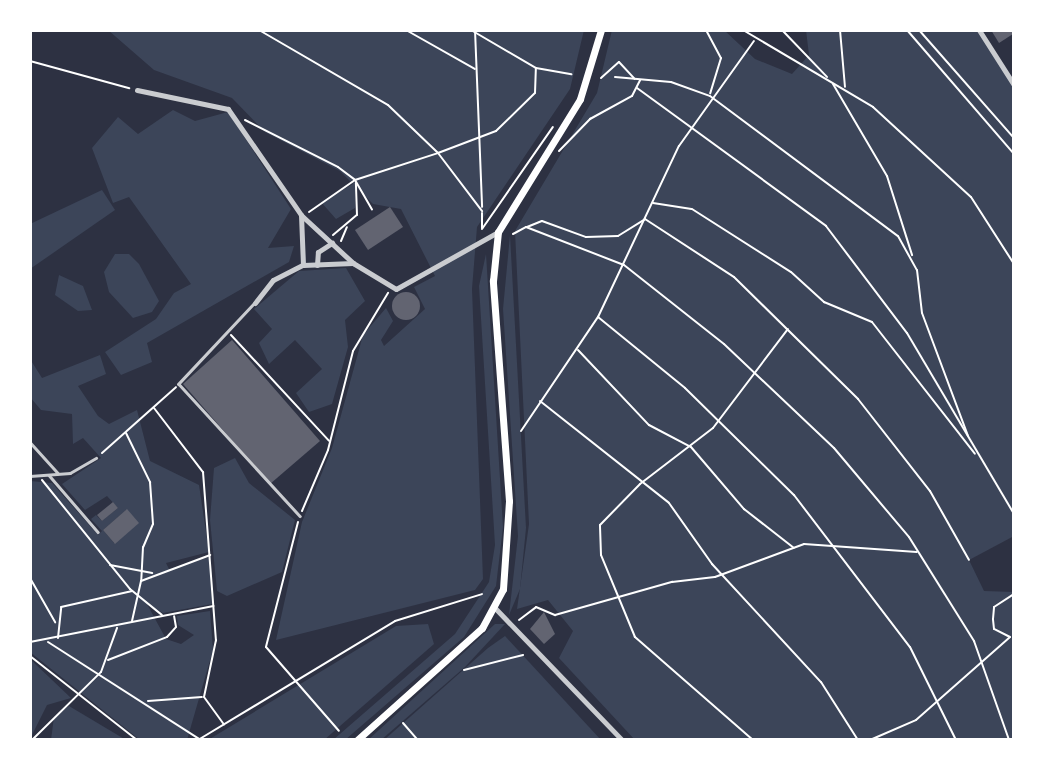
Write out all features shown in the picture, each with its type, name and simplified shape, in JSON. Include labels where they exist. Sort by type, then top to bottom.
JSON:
[{"type":"main road","points":[[357,740],[463,646],[495,608],[509,559],[494,281],[498,232],[580,99],[601,30]]},
{"type":"street","points":[[979,30],[1014,85]]},
{"type":"street","points":[[137,90],[217,105],[234,115],[303,217],[353,263],[393,287],[433,272],[498,232]]},
{"type":"street","points":[[303,217],[303,265]]},
{"type":"street","points":[[317,264],[318,252],[330,242]]},
{"type":"street","points":[[255,303],[273,280],[303,265],[353,263]]},
{"type":"street","points":[[495,608],[622,740]]},
{"type":"lane","points":[[255,303],[231,335],[179,384],[300,516]]},
{"type":"lane","points":[[30,442],[59,474]]},
{"type":"lane","points":[[30,476],[59,474],[96,458]]},
{"type":"lane","points":[[49,475],[98,532]]},
{"type":"path","points":[[259,30],[388,104],[438,153],[482,211]]},
{"type":"path","points":[[406,30],[477,70]]},
{"type":"path","points":[[471,30],[536,68],[570,74]]},
{"type":"path","points":[[706,30],[720,58],[710,96]]},
{"type":"path","points":[[743,30],[754,41],[845,89],[971,197],[1014,264]]},
{"type":"path","points":[[782,30],[843,93],[894,192],[912,258],[922,313],[946,365],[968,439]]},
{"type":"path","points":[[840,30],[845,89],[843,93]]},
{"type":"path","points":[[907,30],[1014,154]]},
{"type":"path","points":[[919,30],[1014,138]]},
{"type":"path","points":[[476,31],[483,240]]},
{"type":"path","points":[[521,431],[598,317],[690,127],[710,96],[754,41]]},
{"type":"path","points":[[30,61],[137,90]]},
{"type":"path","points":[[601,78],[619,62],[635,79]]},
{"type":"path","points":[[303,217],[355,180],[496,131],[535,93],[536,68]]},
{"type":"path","points":[[615,77],[710,96],[818,171],[862,213],[898,236],[912,258]]},
{"type":"path","points":[[559,151],[590,119],[637,88],[640,80]]},
{"type":"path","points":[[637,88],[826,226],[907,333],[1014,514]]},
{"type":"path","points":[[234,115],[355,180],[372,209]]},
{"type":"path","points":[[482,229],[557,121]]},
{"type":"path","points":[[330,242],[357,215],[355,180]]},
{"type":"path","points":[[652,203],[692,209],[791,272],[824,302],[872,321],[981,460]]},
{"type":"path","points":[[513,234],[542,221],[586,237],[612,236],[645,219]]},
{"type":"path","points":[[645,219],[734,277],[858,399],[930,491],[969,560]]},
{"type":"path","points":[[340,249],[348,226]]},
{"type":"path","points":[[526,228],[624,265],[755,373],[834,447],[918,552],[982,663],[1009,740]]},
{"type":"path","points":[[339,731],[266,647],[300,516],[330,441],[356,342],[393,287]]},
{"type":"path","points":[[598,317],[718,420],[794,495],[830,546],[910,647],[956,740]]},
{"type":"path","points":[[753,740],[635,637],[601,555],[600,525],[640,484],[691,447],[718,420],[788,329]]},
{"type":"path","points":[[231,335],[321,438],[330,441]]},
{"type":"path","points":[[577,349],[649,425],[691,447],[744,509],[794,548]]},
{"type":"path","points":[[96,458],[179,384]]},
{"type":"path","points":[[540,401],[640,484],[668,503],[722,574],[821,682],[858,740]]},
{"type":"path","points":[[154,408],[203,472],[211,555],[215,664],[204,697]]},
{"type":"path","points":[[126,433],[150,482],[153,524],[141,581]]},
{"type":"path","points":[[40,475],[109,565],[162,615]]},
{"type":"path","points":[[513,626],[536,607],[555,615],[618,597],[722,574],[794,548],[830,546],[918,552]]},
{"type":"path","points":[[1014,550],[1014,558]]},
{"type":"path","points":[[55,622],[66,604],[133,590],[141,581],[156,572],[211,555]]},
{"type":"path","points":[[109,565],[141,572],[156,572]]},
{"type":"path","points":[[30,578],[55,622],[58,639]]},
{"type":"path","points":[[133,590],[133,622]]},
{"type":"path","points":[[48,641],[147,701],[199,740],[395,621],[482,594]]},
{"type":"path","points":[[870,740],[939,703],[1010,638],[994,629],[994,607],[1014,594]]},
{"type":"path","points":[[30,642],[48,641],[214,606]]},
{"type":"path","points":[[107,660],[167,636],[176,627],[173,614]]},
{"type":"path","points":[[32,740],[58,708],[76,697],[101,672],[117,627]]},
{"type":"path","points":[[464,670],[523,655]]},
{"type":"path","points":[[30,656],[76,697],[137,740]]},
{"type":"path","points":[[204,697],[224,725]]},
{"type":"path","points":[[147,701],[204,697]]},
{"type":"path","points":[[403,723],[418,740]]},
{"type":"shaded area","points":[[108,30],[584,30],[570,89],[477,227],[472,289],[483,579],[475,590],[276,640],[302,522],[332,448],[363,335],[386,308],[393,321],[381,340],[384,346],[425,309],[414,287],[435,276],[401,209],[373,204],[355,186],[355,208],[336,219],[321,202],[353,184],[340,171],[265,132],[232,98],[154,70]]},
{"type":"shaded area","points":[[612,30],[724,30],[755,59],[792,74],[809,55],[806,30],[979,30],[1014,85],[1014,536],[969,560],[984,591],[1014,592],[1014,740],[635,740],[559,658],[573,631],[548,600],[517,609],[529,524],[515,231],[597,93]]},
{"type":"shaded area","points":[[173,110],[195,121],[228,112],[291,209],[268,248],[294,246],[289,262],[147,343],[152,362],[121,375],[105,352],[156,319],[174,293],[191,284],[129,197],[113,203],[92,148],[118,117],[138,134]]},
{"type":"shaded area","points":[[102,190],[115,210],[30,269],[30,224]]},
{"type":"shaded area","points":[[510,235],[526,528],[520,589],[509,615],[518,536],[503,309]]},
{"type":"shaded area","points":[[115,254],[129,254],[139,264],[159,301],[152,312],[133,318],[109,292],[104,272]]},
{"type":"shaded area","points":[[486,254],[503,527],[496,586],[464,637],[345,740],[333,740],[455,634],[489,582],[495,545],[479,286]]},
{"type":"shaded area","points":[[346,268],[365,301],[345,320],[348,347],[332,404],[309,412],[296,393],[322,369],[295,340],[269,364],[259,343],[272,329],[254,309],[299,271]]},
{"type":"shaded area","points":[[59,275],[83,286],[92,310],[78,311],[55,295]]},
{"type":"shaded area","points":[[100,355],[106,374],[78,386],[98,416],[109,424],[137,410],[150,461],[199,485],[209,552],[166,563],[169,569],[209,557],[212,604],[163,613],[147,604],[166,639],[181,644],[194,635],[178,625],[177,616],[210,611],[213,650],[187,740],[140,740],[30,652],[30,481],[52,483],[98,535],[102,531],[91,519],[96,515],[102,521],[118,508],[107,496],[85,510],[62,484],[101,458],[83,438],[73,444],[72,414],[41,410],[30,397],[30,359],[42,378]],"holes":[[[126,510],[138,523],[114,543],[103,530]]]},
{"type":"shaded area","points":[[235,458],[249,483],[295,520],[282,572],[227,596],[217,591],[210,520],[214,468]]},
{"type":"shaded area","points":[[428,624],[434,644],[324,740],[208,740],[396,626]]},
{"type":"shaded area","points":[[495,624],[505,624],[465,667],[381,740],[368,740]]},
{"type":"shaded area","points":[[505,636],[601,740],[384,740],[488,648]]},
{"type":"shaded area","points":[[30,659],[71,698],[47,705],[30,739]]},
{"type":"shaded area","points":[[69,706],[126,740],[51,740],[54,717]]},
{"type":"building","points":[[991,30],[1011,30],[1013,34],[999,43]]},
{"type":"building","points":[[390,207],[403,227],[368,250],[355,230]]},
{"type":"building","points":[[406,292],[416,296],[420,306],[416,316],[406,320],[396,316],[392,306],[396,296]]},
{"type":"building","points":[[232,340],[320,441],[270,484],[183,384]]},
{"type":"building","points":[[113,502],[118,508],[102,521],[97,515]]},
{"type":"building","points":[[127,509],[139,523],[115,544],[103,530]]},
{"type":"building","points":[[544,612],[555,634],[544,644],[530,629]]}]
